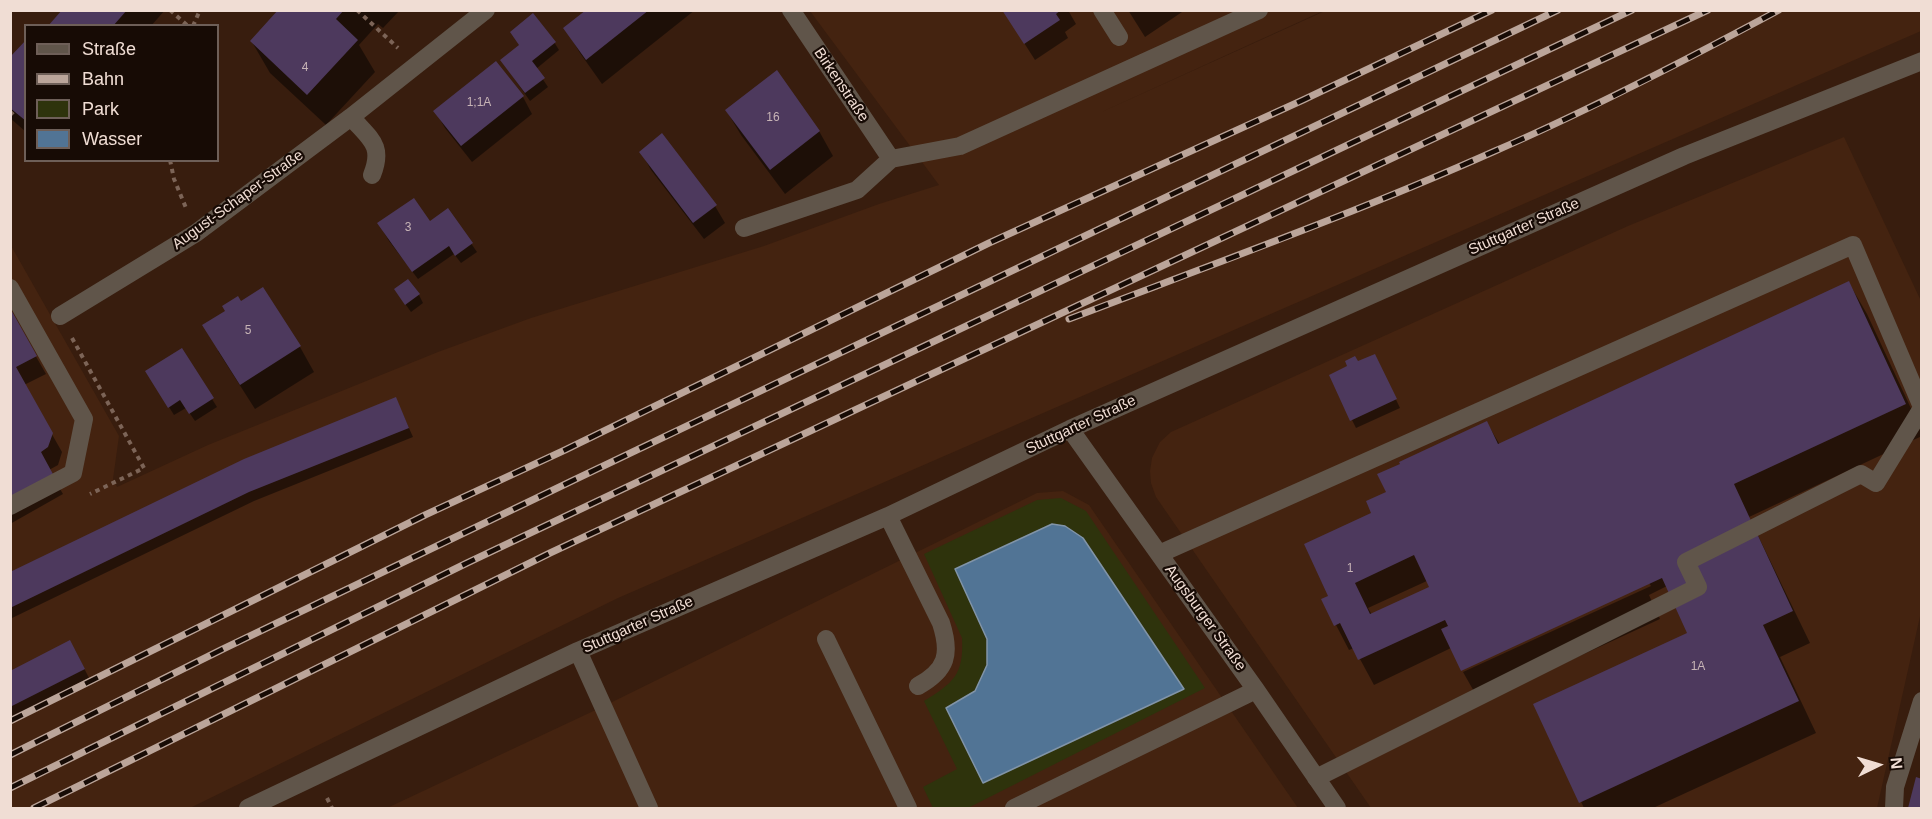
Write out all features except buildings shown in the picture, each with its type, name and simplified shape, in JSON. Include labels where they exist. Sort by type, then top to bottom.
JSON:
[{"type":"street","name":"August-Schaper-Straße","points":[[60,316],[196,233],[351,117],[486,10]]},
{"type":"street","name":"Birkenstraße","points":[[791,10],[891,159]]},
{"type":"street","points":[[1102,10],[1119,37]]},
{"type":"street","points":[[744,228],[857,189],[891,159],[960,146],[1259,10]]},
{"type":"street","name":"Stuttgarter Straße","points":[[248,808],[578,651],[888,516],[1070,429],[1683,156],[1922,61]]},
{"type":"street","points":[[351,117],[375,145],[377,161],[372,175]]},
{"type":"street","points":[[1159,554],[1853,245],[1922,408],[1876,483],[1861,474],[1686,562],[1698,587],[1316,778]]},
{"type":"street","points":[[10,288],[84,419],[73,473],[10,506]]},
{"type":"street","name":"Augsburger Straße","points":[[1070,429],[1337,808]]},
{"type":"street","points":[[888,516],[941,623],[946,639],[946,654],[942,666],[929,680],[918,686]]},
{"type":"street","points":[[826,639],[908,808]]},
{"type":"street","points":[[578,651],[649,808]]},
{"type":"street","points":[[1014,808],[1256,690]]},
{"type":"street","points":[[1894,808],[1895,787],[1922,701]]},
{"type":"path","points":[[170,10],[186,24]]},
{"type":"path","points":[[194,24],[200,10]]},
{"type":"path","points":[[357,10],[416,65]]},
{"type":"path","points":[[171,162],[174,178],[196,233]]},
{"type":"shaded area","points":[[810,11],[1323,11],[1095,115],[1325,11],[1921,11],[1921,31],[618,598],[190,808],[11,808],[10,244],[119,436],[113,479],[117,487],[208,445],[438,352],[531,318],[764,246],[879,204],[939,185]]},
{"type":"shaded area","points":[[1844,137],[1921,301],[1921,612],[1877,808],[1371,808],[1156,497],[1150,471],[1152,458],[1160,442],[1171,432],[1628,226]]},
{"type":"shaded area","points":[[1063,491],[1089,505],[1298,808],[387,808],[602,707],[1037,493]]},
{"type":"green space","points":[[1061,498],[1086,511],[1205,688],[968,808],[933,808],[923,787],[957,769],[924,701],[955,677],[961,661],[962,638],[924,554],[1037,500]]},
{"type":"water","points":[[1052,524],[1065,526],[1083,538],[1184,689],[983,783],[946,708],[975,691],[987,665],[987,639],[955,569]]},
{"type":"railway","points":[[10,721],[425,515],[565,450],[989,243],[1303,100],[1492,10]]},
{"type":"railway","points":[[10,755],[223,649],[576,479],[1558,10]]},
{"type":"railway","points":[[10,788],[467,563],[1632,10]]},
{"type":"railway","points":[[34,808],[550,553],[1708,10]]},
{"type":"railway","points":[[1069,319],[1283,238],[1443,174],[1603,101],[1779,10]]}]
